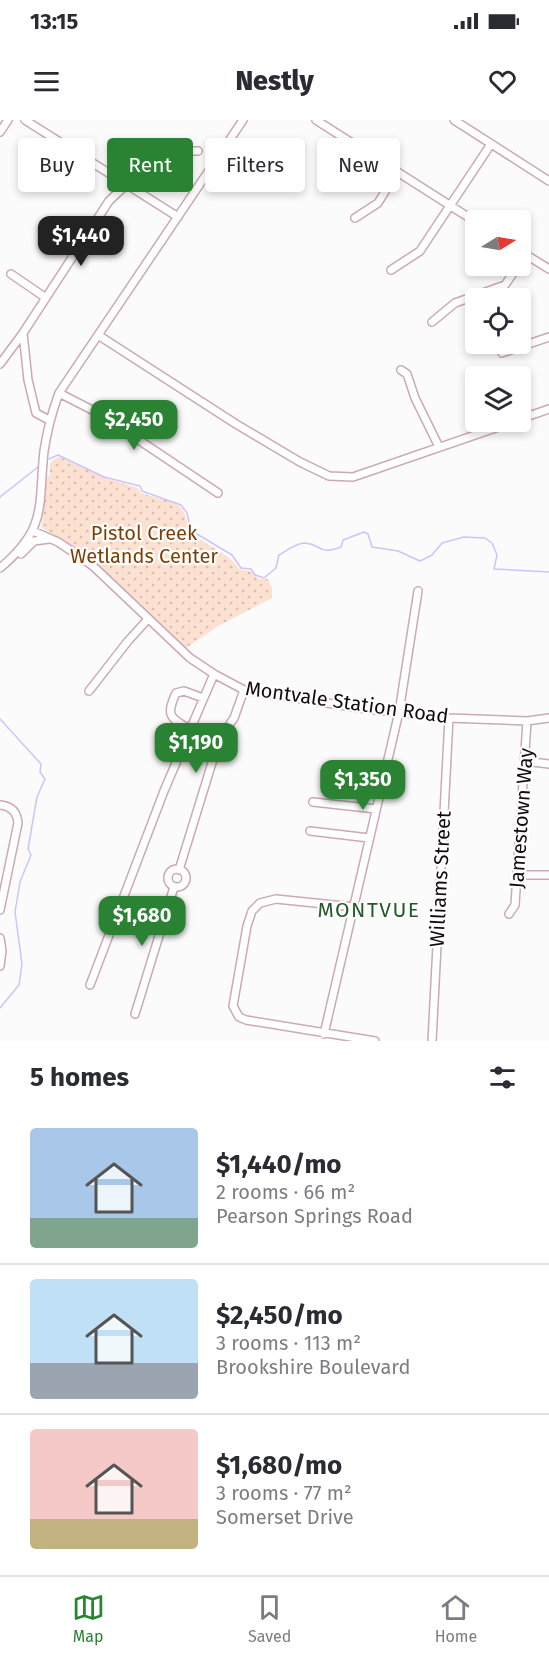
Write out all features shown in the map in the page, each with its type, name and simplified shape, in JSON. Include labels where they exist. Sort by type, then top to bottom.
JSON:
[{"type":"street","points":[[0,132],[8,120]]},
{"type":"street","points":[[25,120],[107,171]]},
{"type":"street","points":[[0,568],[33,531],[42,502],[44,453],[49,420],[59,393],[243,120]]},
{"type":"street","points":[[316,120],[344,138]]},
{"type":"street","points":[[454,120],[549,181]]},
{"type":"street","points":[[391,270],[420,251],[491,144]]},
{"type":"street","points":[[193,151],[198,151]]},
{"type":"street","points":[[400,174],[465,215]]},
{"type":"street","points":[[0,364],[23,333],[109,201],[119,192]]},
{"type":"street","points":[[139,192],[178,217]]},
{"type":"street","points":[[355,218],[378,203],[385,192]]},
{"type":"street","points":[[531,257],[549,269]]},
{"type":"street","points":[[11,274],[46,298]]},
{"type":"street","points":[[432,321],[455,303],[505,285],[511,276]]},
{"type":"street","points":[[23,333],[28,380],[36,413],[49,420]]},
{"type":"street","points":[[98,335],[236,424],[300,462],[329,476],[353,477],[483,432]]},
{"type":"street","points":[[531,344],[549,337]]},
{"type":"street","points":[[401,370],[407,374],[439,447]]},
{"type":"street","points":[[59,393],[100,414],[218,493]]},
{"type":"street","points":[[531,415],[549,409]]},
{"type":"street","name":"Montvale Station Road","points":[[33,531],[51,539],[94,567],[190,658],[244,690],[359,708],[449,718],[527,720],[549,718]]},
{"type":"street","points":[[10,559],[23,553],[33,541],[51,539]]},
{"type":"street","points":[[324,1034],[399,712],[418,591]]},
{"type":"street","points":[[89,691],[148,619]]},
{"type":"street","points":[[90,985],[152,821],[214,674]]},
{"type":"street","points":[[179,870],[219,740],[234,718],[244,690]]},
{"type":"street","points":[[190,729],[172,717],[169,712],[171,704],[176,693],[184,691],[203,698]]},
{"type":"street","name":"Williams Street","points":[[432,1041],[449,718]]},
{"type":"street","name":"Jamestown Way","points":[[509,914],[515,905],[527,720]]},
{"type":"street","points":[[524,761],[549,764]]},
{"type":"street","points":[[313,802],[376,809]]},
{"type":"street","points":[[0,805],[8,806],[17,817],[18,825],[4,871],[0,910]]},
{"type":"street","points":[[310,831],[369,838]]},
{"type":"street","points":[[175,869],[179,870],[185,876],[185,881],[178,887],[170,884],[168,875],[175,869]]},
{"type":"street","points":[[517,875],[549,875]]},
{"type":"street","points":[[135,1014],[174,886]]},
{"type":"street","points":[[354,907],[267,900],[255,906],[247,926],[233,999],[235,1012],[246,1020],[375,1041]]},
{"type":"street","points":[[0,938],[2,951],[0,966]]},
{"type":"green space","name":"Pistol Creek Wetlands Center","points":[[60,457],[105,478],[138,488],[141,493],[178,505],[183,510],[189,527],[202,541],[228,557],[239,569],[250,571],[259,579],[268,579],[272,588],[272,598],[218,626],[186,648],[85,555],[41,527],[50,464]]},
{"type":"waterway","points":[[49,459],[58,455],[104,477],[140,486],[142,491],[181,505],[187,513],[190,527],[197,534],[232,555],[241,568],[251,569],[255,575],[264,578],[276,568],[279,555],[294,546],[305,543],[324,550],[334,549],[341,547],[343,540],[364,532],[368,534],[372,547],[398,551],[420,561],[432,555],[442,543],[464,537],[485,538],[492,543],[497,555],[494,569],[549,572]]},
{"type":"waterway","points":[[0,497],[38,467]]},
{"type":"waterway","points":[[0,719],[41,764],[40,772],[45,779],[37,797],[28,849],[31,855],[20,882],[15,912],[22,964],[19,985],[0,1008]]},
{"type":"district","name":"MONTVUE","points":[[369,910]]}]
